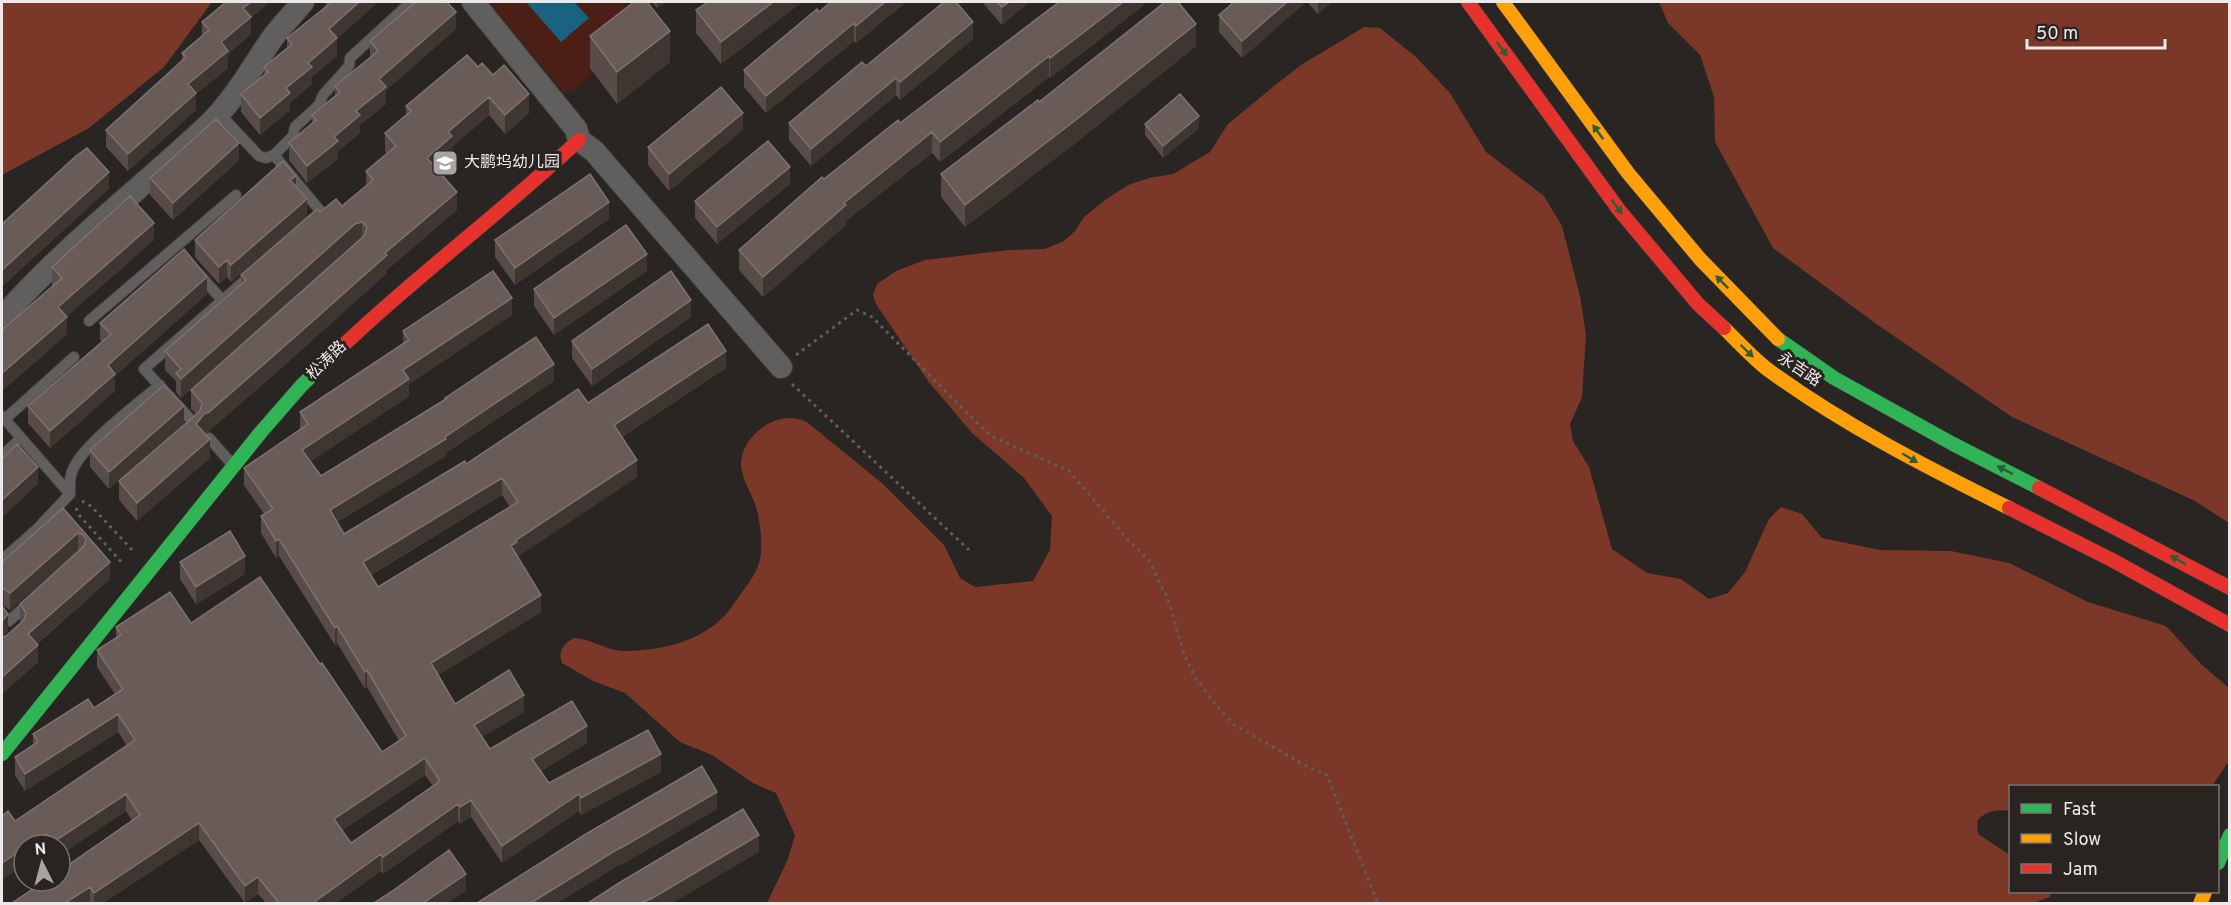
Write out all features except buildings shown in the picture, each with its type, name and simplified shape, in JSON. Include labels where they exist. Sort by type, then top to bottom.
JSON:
[{"type":"main road","name":"永吉路","points":[[1468,2],[1619,210],[1698,304],[1766,368],[1848,422],[1919,463],[2112,560],[2229,625]]},
{"type":"main road","name":"永吉路","points":[[1503,2],[1628,173],[1700,259],[1779,340],[1834,378],[1953,444],[2115,525],[2229,588]]},
{"type":"main road","name":"松涛路","points":[[2,754],[302,385],[363,326],[531,185],[579,140]]},
{"type":"main road","points":[[2219,858],[2229,835]]},
{"type":"street","points":[[2,318],[21,296],[70,249],[206,127],[235,95],[272,39],[303,2]]},
{"type":"street","points":[[473,2],[576,129],[579,140],[594,151],[781,367]]},
{"type":"lane","points":[[219,113],[259,156],[266,158],[274,155],[294,136],[295,127],[319,105],[323,95],[349,66],[350,58],[411,2]]},
{"type":"lane","points":[[274,155],[322,213],[305,228]]},
{"type":"lane","points":[[89,321],[236,195]]},
{"type":"lane","points":[[176,246],[184,255]]},
{"type":"lane","points":[[191,264],[222,300]]},
{"type":"lane","points":[[186,432],[195,424],[185,404],[144,369],[255,271]]},
{"type":"lane","points":[[70,494],[3,417],[74,357]]},
{"type":"lane","points":[[2,560],[36,530],[70,494],[69,479],[80,456],[160,385]]},
{"type":"lane","points":[[2,456],[21,438]]},
{"type":"lane","points":[[209,438],[234,466]]},
{"type":"lane","points":[[19,632],[5,617],[35,598]]},
{"type":"path","points":[[969,550],[793,387],[781,367],[857,310],[872,317],[978,424],[993,436],[1070,471],[1148,560],[1168,600],[1183,651],[1194,675],[1215,704],[1233,724],[1306,766],[1327,775],[1378,903]]},
{"type":"path","points":[[70,494],[91,506],[151,571]]},
{"type":"path","points":[[70,494],[79,515],[141,584]]},
{"type":"shaded area","points":[[2,2],[212,2],[164,67],[89,128],[2,175]]},
{"type":"shaded area","points":[[489,2],[625,2],[614,54],[572,92],[563,92]]},
{"type":"shaded area","points":[[1659,2],[2229,2],[2229,523],[2195,501],[2012,417],[1875,323],[1773,248],[1715,142],[1714,97],[1700,55],[1668,23]]},
{"type":"shaded area","points":[[1364,27],[1380,28],[1416,57],[1450,93],[1486,152],[1544,196],[1562,226],[1580,296],[1586,335],[1582,397],[1570,424],[1573,441],[1589,467],[1612,549],[1647,573],[1681,579],[1709,599],[1728,593],[1745,572],[1769,519],[1781,507],[1802,514],[1822,538],[1880,550],[1951,551],[2009,563],[2088,602],[2166,626],[2202,665],[2229,688],[2229,761],[2213,785],[2009,785],[2009,811],[2001,810],[1984,815],[1977,821],[1978,834],[2009,854],[2009,893],[2051,893],[2050,897],[2033,903],[767,903],[788,859],[795,835],[776,793],[753,783],[712,755],[680,742],[625,693],[593,681],[562,663],[560,655],[563,648],[574,638],[620,651],[664,647],[700,634],[723,617],[752,578],[761,557],[759,520],[742,469],[743,452],[748,442],[765,426],[787,418],[808,423],[883,484],[944,545],[960,578],[975,587],[1033,581],[1050,550],[1052,516],[1024,478],[972,433],[928,381],[876,304],[873,295],[877,284],[896,271],[925,260],[1009,250],[1045,249],[1064,241],[1075,231],[1084,217],[1128,185],[1149,178],[1173,174],[1210,152],[1228,124],[1301,65]]},
{"type":"water","points":[[526,2],[574,2],[589,18],[561,42]]},
{"type":"traffic: fast","points":[[1778,339],[1834,378],[1953,444],[2039,488]]},
{"type":"traffic: fast","points":[[2,754],[261,432],[302,385],[328,360]]},
{"type":"traffic: fast","points":[[2219,861],[2230,835]]},
{"type":"traffic: slow","points":[[1503,2],[1628,173],[1700,259],[1778,339]]},
{"type":"traffic: slow","points":[[1724,328],[1767,369],[1825,408],[1916,461],[2009,508]]},
{"type":"traffic: slow","points":[[2200,904],[2205,893]]},
{"type":"traffic: jam","points":[[1468,2],[1619,210],[1698,304],[1724,328]]},
{"type":"traffic: jam","points":[[328,360],[358,331],[579,140]]},
{"type":"traffic: jam","points":[[2039,488],[2230,588]]},
{"type":"traffic: jam","points":[[2009,508],[2112,560],[2230,625]]},
{"type":"place","name":"大鹏坞幼儿园","points":[[445,163]]}]
